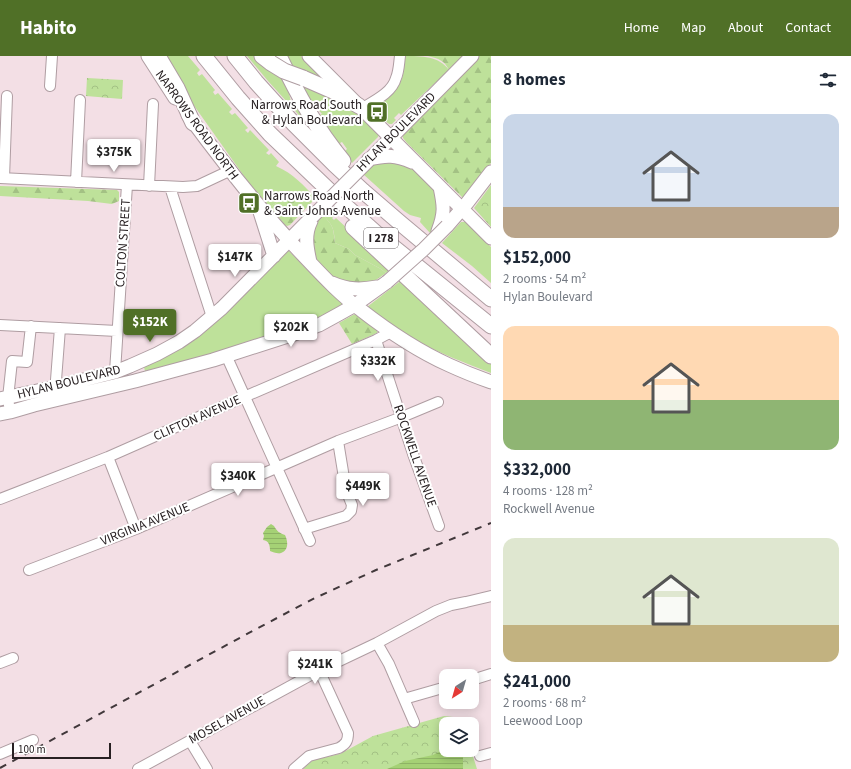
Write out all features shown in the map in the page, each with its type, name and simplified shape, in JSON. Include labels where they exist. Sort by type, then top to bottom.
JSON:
[{"type":"highway","points":[[158,56],[177,88],[193,123]]},
{"type":"highway","name":"I 278","points":[[204,56],[238,98],[278,143],[371,230],[491,326]]},
{"type":"highway","name":"I 278","points":[[235,56],[294,124],[363,191],[491,299]]},
{"type":"highway","points":[[271,58],[312,119],[345,164],[359,179],[396,211],[414,235]]},
{"type":"highway","points":[[271,58],[284,71],[335,92],[360,108]]},
{"type":"highway","points":[[278,143],[305,181],[491,356]]},
{"type":"main road","name":"NARROWS ROAD NORTH","points":[[148,56],[193,123],[229,171],[289,241],[327,280],[355,305],[391,332],[437,359],[490,384]]},
{"type":"main road","points":[[309,56],[491,238]]},
{"type":"main road","name":"HYLAN BOULEVARD","points":[[4,399],[115,372],[144,360],[179,342],[195,331],[212,317],[274,256],[472,56]]},
{"type":"main road","points":[[369,160],[383,156],[394,156],[419,166]]},
{"type":"main road","name":"HYLAN BOULEVARD","points":[[5,413],[134,382],[297,333],[330,320],[355,305],[384,284],[413,259],[435,238],[444,224],[462,209],[491,172]]},
{"type":"main road","points":[[440,186],[444,204],[444,224]]},
{"type":"main road","points":[[259,206],[274,256]]},
{"type":"main road","points":[[310,263],[306,240],[307,230],[312,218]]},
{"type":"main road","points":[[327,280],[343,287],[353,289],[368,289],[384,284]]},
{"type":"street","points":[[50,86],[52,56]]},
{"type":"street","points":[[360,108],[383,95],[394,84],[398,74],[400,56]]},
{"type":"street","points":[[7,96],[2,178],[191,187],[197,186],[229,171]]},
{"type":"street","points":[[76,182],[80,100]]},
{"type":"street","points":[[149,186],[153,104]]},
{"type":"street","name":"COLTON STREET","points":[[115,372],[127,185]]},
{"type":"street","points":[[170,187],[212,317]]},
{"type":"street","points":[[0,325],[117,331]]},
{"type":"street","points":[[5,413],[4,399],[12,361],[27,362],[30,326]]},
{"type":"street","points":[[59,400],[56,387],[60,328]]},
{"type":"street","name":"CLIFTON AVENUE","points":[[0,499],[108,457],[376,340],[391,332]]},
{"type":"street","name":"ROCKWELL AVENUE","points":[[376,340],[439,526]]},
{"type":"street","points":[[226,355],[310,541]]},
{"type":"street","name":"VIRGINIA AVENUE","points":[[29,570],[136,529],[338,441],[402,418],[438,402]]},
{"type":"street","points":[[304,529],[346,516],[351,511],[352,505],[346,490],[338,441]]},
{"type":"street","points":[[108,457],[136,529]]},
{"type":"street","name":"MOSEL AVENUE","points":[[138,769],[319,670],[377,643],[436,611],[451,605],[491,596]]},
{"type":"street","points":[[377,643],[414,722]]},
{"type":"street","points":[[0,663],[13,658]]},
{"type":"street","points":[[294,769],[309,756],[343,746],[348,738],[348,733],[319,670]]},
{"type":"street","points":[[479,678],[491,674]]},
{"type":"street","points":[[404,699],[439,689]]},
{"type":"street","points":[[0,753],[33,740]]},
{"type":"street","points":[[190,741],[207,769]]},
{"type":"street","points":[[480,756],[491,753]]},
{"type":"green space","points":[[163,56],[188,56],[200,70],[197,73],[199,76],[202,74],[215,90],[213,92],[215,95],[218,93],[232,109],[229,112],[232,115],[235,113],[248,128],[245,130],[248,133],[250,130],[269,150],[266,153],[269,155],[271,153],[279,162],[276,166],[293,176],[316,198],[311,203],[305,199],[279,201],[270,207],[251,186],[190,100]]},
{"type":"green space","points":[[247,56],[256,56],[286,79],[291,102],[297,99],[306,123],[268,81]]},
{"type":"green space","points":[[285,56],[301,56],[322,79],[291,65]]},
{"type":"green space","points":[[404,56],[435,59],[445,65],[449,70],[401,115],[399,113],[394,118],[396,120],[392,124],[389,124],[379,116],[380,114],[376,110],[374,110],[374,106],[388,97],[399,85],[403,75]]},
{"type":"green space","points":[[428,56],[463,56],[449,70],[441,60]]},
{"type":"green space","points":[[479,56],[491,56],[491,163],[464,198],[407,143],[403,138],[403,135],[453,81]]},
{"type":"green space","points":[[87,78],[123,80],[122,99],[86,96]]},
{"type":"green space","points":[[296,81],[349,107],[379,134],[378,137],[352,163],[343,153],[347,149],[342,142],[340,143],[342,146],[339,148],[317,116],[322,114],[308,99]]},
{"type":"green space","points":[[390,160],[410,165],[432,186],[437,195],[439,203],[435,225],[430,233],[420,222],[421,218],[410,215],[404,211],[363,174],[375,164]]},
{"type":"green space","points":[[491,185],[491,227],[474,208]]},
{"type":"green space","points":[[0,186],[117,190],[119,192],[119,201],[112,204],[88,201],[0,196]]},
{"type":"green space","points":[[294,196],[311,203],[290,225],[287,226],[270,207],[284,198]]},
{"type":"green space","points":[[328,210],[334,216],[332,218],[334,220],[336,218],[349,230],[347,232],[350,234],[351,232],[365,245],[363,247],[365,249],[367,247],[391,269],[386,273],[355,255],[349,249],[335,243],[332,228],[323,215]]},
{"type":"green space","points":[[323,215],[332,228],[335,243],[349,249],[355,255],[386,273],[373,282],[358,285],[333,278],[315,259],[312,231],[315,224]]},
{"type":"green space","points":[[461,222],[466,222],[491,247],[491,283],[442,243]]},
{"type":"green space","points":[[287,251],[289,251],[342,303],[342,305],[303,325],[205,356],[145,371],[144,367]]},
{"type":"green space","points":[[403,279],[417,293],[415,296],[418,298],[420,296],[442,315],[439,318],[442,321],[445,318],[465,338],[463,340],[464,342],[467,340],[491,362],[491,373],[443,354],[415,340],[367,307]]},
{"type":"green space","points":[[356,314],[377,330],[377,333],[352,344],[339,323]]},
{"type":"green space","points":[[439,717],[439,757],[473,757],[477,769],[303,769],[313,760],[340,754],[373,736]]},
{"type":"shaded area","points":[[271,524],[278,532],[286,537],[287,548],[284,552],[277,553],[270,551],[269,544],[267,541],[263,540],[263,533]]},
{"type":"shaded area","points":[[439,752],[439,757],[463,757],[463,769],[387,769],[405,761],[433,755]]},
{"type":"railway","points":[[0,768],[315,598],[376,570],[491,523]]},
{"type":"place","name":"Narrows Road South & Hylan Boulevard","points":[[377,112]]},
{"type":"place","name":"Narrows Road North & Saint Johns Avenue","points":[[249,203]]}]
